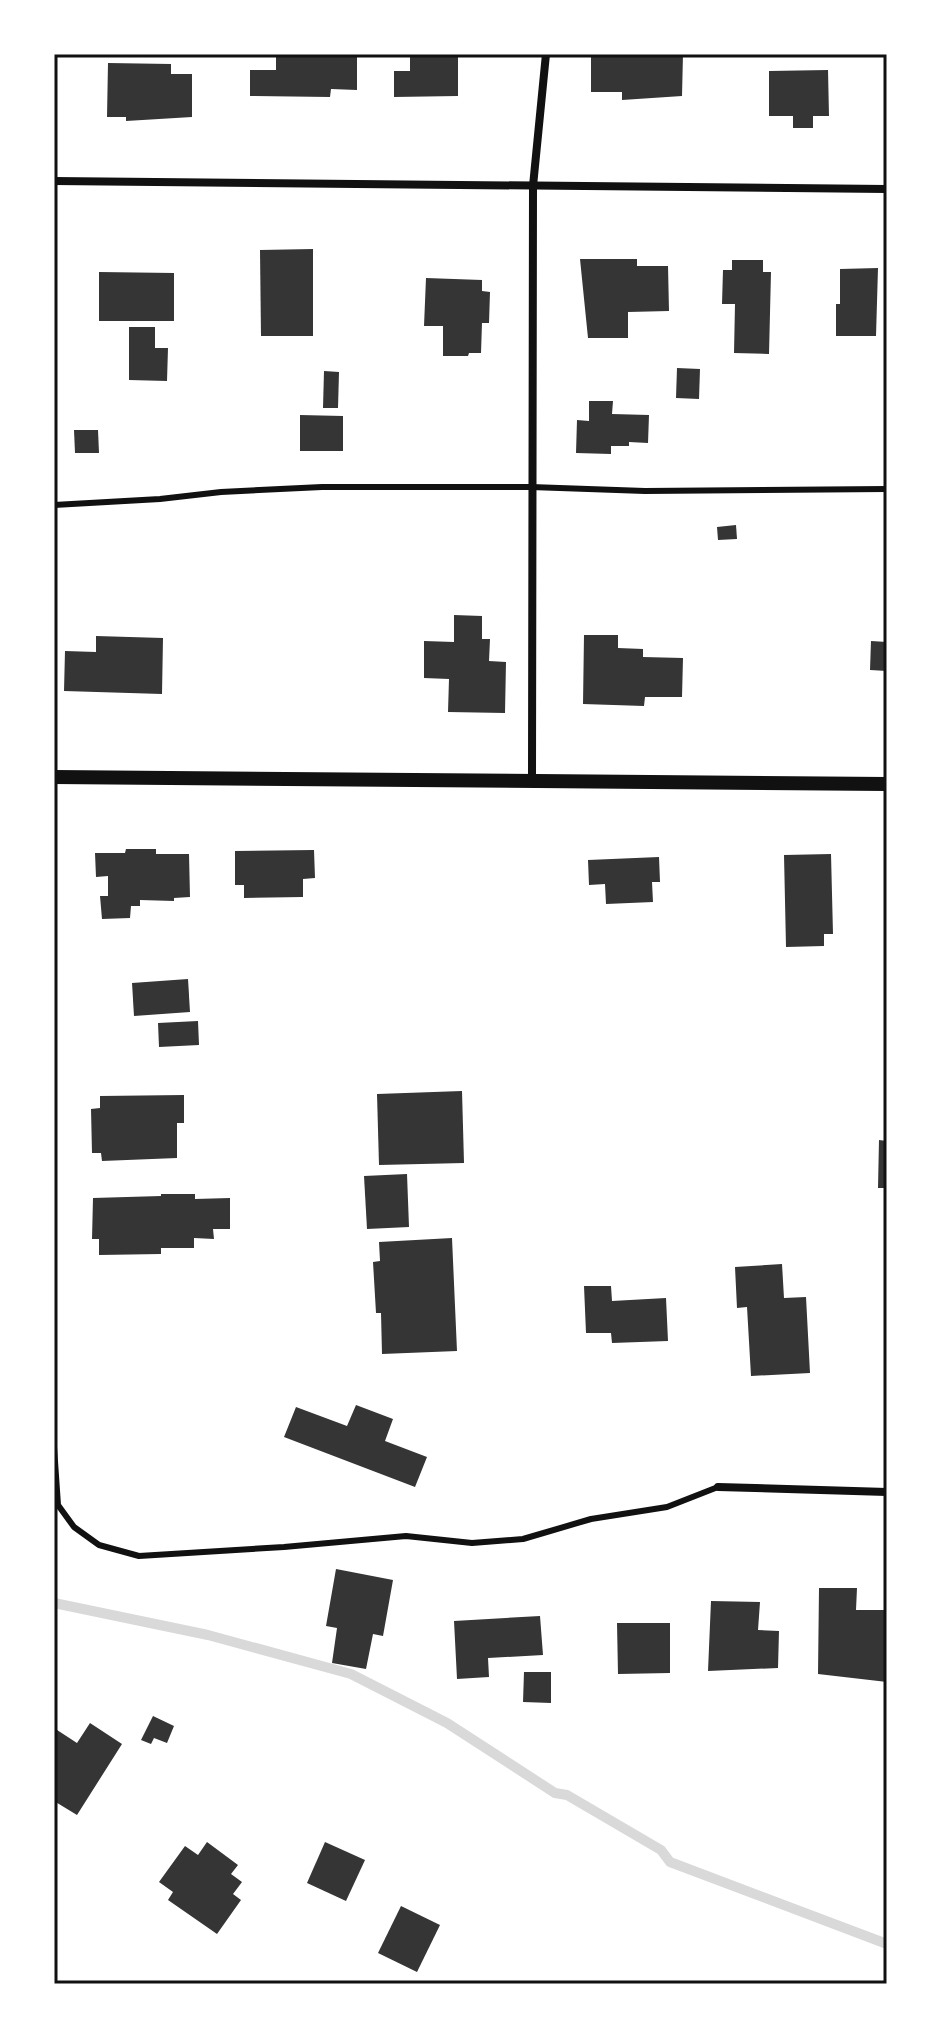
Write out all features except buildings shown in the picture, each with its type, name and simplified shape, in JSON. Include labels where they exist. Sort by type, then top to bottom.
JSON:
[{"type":"street","points":[[532,779],[533,186],[546,54]]},
{"type":"street","points":[[54,181],[887,189]]},
{"type":"street","points":[[54,777],[887,784]]},
{"type":"street","points":[[718,1487],[887,1492]]},
{"type":"lane","points":[[54,505],[282,488],[887,489]]},
{"type":"lane","points":[[54,1447],[58,1505],[74,1527],[99,1545],[139,1556],[406,1536],[472,1543],[523,1539],[591,1519],[667,1507],[718,1487]]},
{"type":"waterway","points":[[54,1603],[208,1635],[351,1674],[447,1723],[555,1793],[567,1795],[661,1850],[670,1862],[887,1944]]}]
